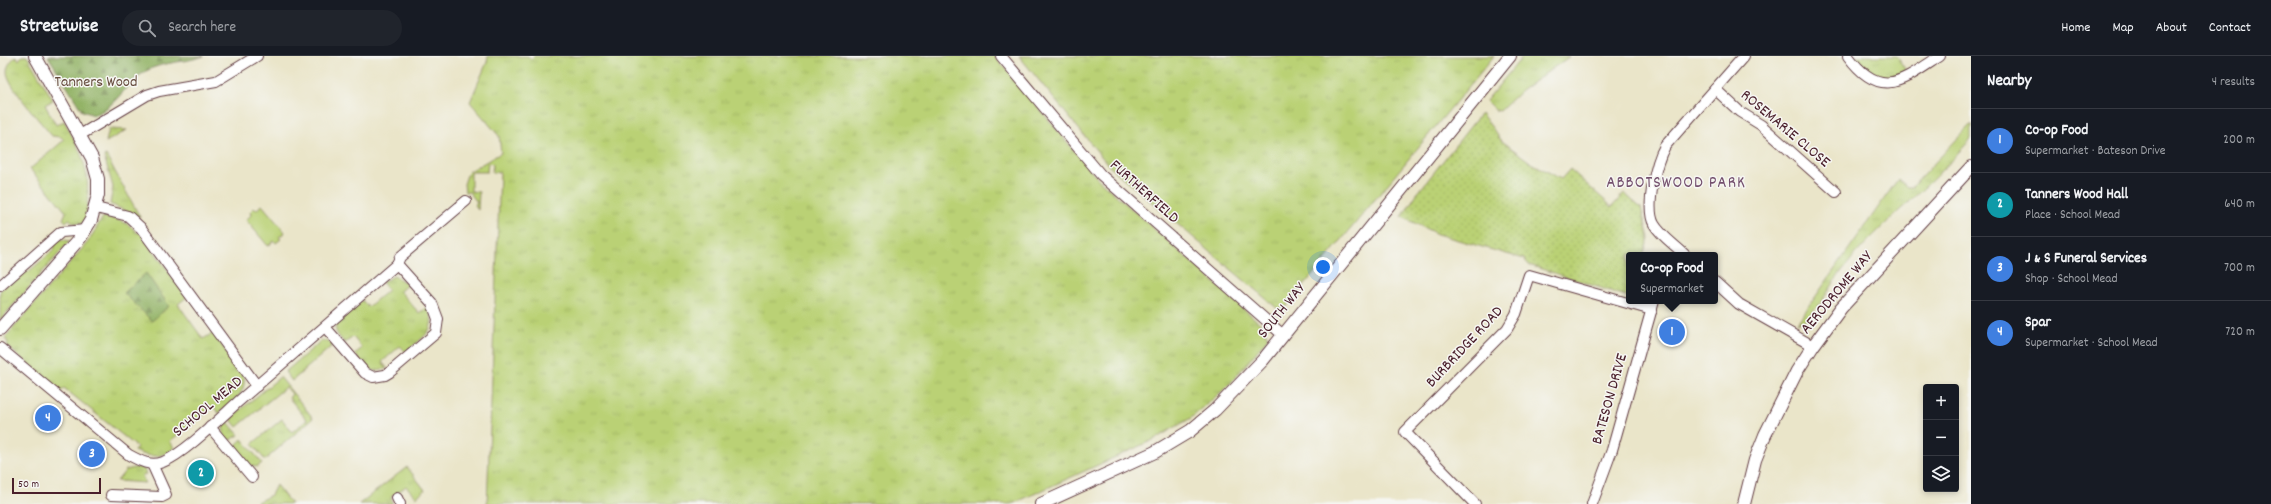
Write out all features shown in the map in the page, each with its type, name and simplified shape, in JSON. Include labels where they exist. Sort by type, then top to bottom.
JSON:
[{"type":"street","points":[[0,330],[86,230],[96,208],[98,196],[96,168],[80,135],[35,56]]},
{"type":"street","points":[[80,135],[147,95],[159,91],[216,81],[257,56]]},
{"type":"street","name":"FURTHERFIELD","points":[[1001,56],[1101,175],[1283,335]]},
{"type":"street","name":"SOUTH WAY","points":[[1042,504],[1155,452],[1190,431],[1233,393],[1283,335],[1510,56]]},
{"type":"street","points":[[1678,252],[1655,226],[1650,213],[1659,159],[1665,146],[1744,56]]},
{"type":"street","points":[[1848,56],[1875,81],[1886,83],[1899,81],[1940,56]]},
{"type":"street","name":"ROSEMARIE CLOSE","points":[[1715,90],[1740,112],[1760,125],[1836,192]]},
{"type":"street","name":"AERODROME WAY","points":[[1744,504],[1755,460],[1765,434],[1797,371],[1813,346],[1841,308],[1971,167]]},
{"type":"street","points":[[257,386],[397,264],[400,257],[466,202]]},
{"type":"street","name":"SCHOOL MEAD","points":[[96,208],[128,216],[142,228],[257,386],[172,458],[162,463],[152,464]]},
{"type":"street","points":[[0,286],[61,232],[86,230]]},
{"type":"street","points":[[325,327],[365,373],[374,377],[386,375],[436,333],[438,319],[432,303],[397,264]]},
{"type":"street","name":"BURBRIDGE ROAD","points":[[1475,504],[1405,432],[1507,329],[1516,314],[1529,275],[1626,299]]},
{"type":"street","points":[[1718,285],[1739,304],[1813,346]]},
{"type":"street","name":"BATESON DRIVE","points":[[1592,504],[1612,450],[1653,306]]},
{"type":"street","points":[[0,348],[129,455],[141,461],[152,464],[166,495],[162,497],[111,495]]},
{"type":"street","points":[[210,427],[252,477]]},
{"type":"green space","points":[[16,56],[19,60],[22,56],[27,56],[53,100],[45,105],[56,125],[64,121],[80,152],[86,171],[88,194],[87,212],[81,224],[74,223],[69,219],[66,222],[63,219],[66,212],[30,169],[64,140],[61,137],[52,136],[26,105],[13,86],[7,70],[10,63]]},
{"type":"green space","name":"Tanners Wood","points":[[48,56],[204,56],[160,65],[146,71],[108,107],[94,115],[82,111]]},
{"type":"green space","points":[[488,56],[528,56],[531,59],[534,56],[995,56],[1098,179],[1263,326],[1268,338],[1228,386],[1191,418],[1153,440],[1012,504],[487,504],[500,173],[492,172],[493,164],[488,163],[487,172],[471,172],[471,191],[479,192],[478,210],[475,206],[477,202],[469,192],[465,192],[464,184],[468,172],[501,153],[499,136],[470,102],[487,62]]},
{"type":"green space","points":[[1019,56],[1494,56],[1286,307],[1278,309],[1110,167]]},
{"type":"green space","points":[[1523,56],[1570,56],[1521,91],[1500,111],[1495,110],[1486,101]]},
{"type":"green space","points":[[1854,56],[1897,56],[1906,71],[1890,77],[1877,76]]},
{"type":"green space","points":[[1481,113],[1502,141],[1530,162],[1561,179],[1570,169],[1612,207],[1624,193],[1641,208],[1649,238],[1644,252],[1626,252],[1626,296],[1529,265],[1524,259],[1437,234],[1402,217],[1416,195]]},
{"type":"green space","points":[[1971,124],[1971,139],[1931,181],[1864,246],[1840,273],[1817,307],[1810,315],[1797,323],[1898,179],[1907,187],[1912,187]]},
{"type":"green space","points":[[109,129],[127,130],[106,142]]},
{"type":"green space","points":[[106,155],[140,217],[110,204],[113,187],[104,156]]},
{"type":"green space","points":[[262,205],[285,232],[279,237],[281,239],[276,243],[274,241],[268,246],[246,220],[251,215],[250,212],[254,208],[256,210]]},
{"type":"green space","points":[[103,217],[122,222],[130,226],[137,233],[140,232],[187,297],[178,304],[203,339],[213,333],[244,376],[241,393],[233,402],[219,413],[213,407],[170,441],[174,448],[165,454],[150,456],[134,451],[137,447],[64,388],[61,392],[7,346],[8,343],[5,338],[88,242]]},
{"type":"green space","points":[[60,239],[70,241],[0,320],[0,291],[22,271],[28,272],[53,251],[56,241]]},
{"type":"green space","points":[[146,273],[169,306],[152,321],[124,293]]},
{"type":"green space","points":[[394,276],[408,284],[400,291],[419,313],[427,307],[430,315],[430,327],[423,337],[406,352],[400,346],[382,362],[387,368],[377,371],[372,370],[365,366],[355,354],[362,348],[353,337],[345,343],[336,331],[336,325],[337,321],[362,300],[368,307],[388,290],[382,282]]},
{"type":"green space","points":[[321,341],[328,341],[333,345],[292,381],[285,372]]},
{"type":"green space","points":[[280,377],[313,418],[265,460],[252,444],[282,419],[292,432],[307,420],[289,398],[292,394],[286,387],[237,427],[232,421],[232,417]]},
{"type":"green space","points":[[227,421],[239,435],[228,441],[222,435],[224,433],[223,425]]},
{"type":"green space","points":[[242,439],[262,463],[257,467],[248,465],[236,451],[236,445]]},
{"type":"green space","points":[[138,467],[144,469],[146,474],[142,475],[145,483],[117,481],[126,470]]},
{"type":"green space","points":[[407,467],[425,490],[416,497],[406,486],[391,497],[392,504],[359,504]]},
{"type":"green space","points":[[276,485],[291,504],[258,504],[257,502],[271,495]]},
{"type":"place","name":"Co-op Food","points":[[1672,332]]},
{"type":"place","name":"Spar","points":[[48,418]]},
{"type":"place","name":"J & S Funeral Services","points":[[92,454]]},
{"type":"place","name":"Tanners Wood Hall","points":[[201,473]]},
{"type":"district","name":"ABBOTSWOOD PARK","points":[[1676,184]]}]
